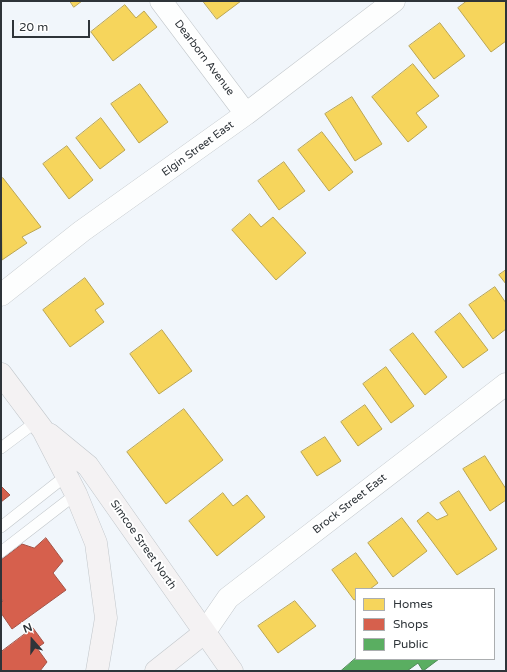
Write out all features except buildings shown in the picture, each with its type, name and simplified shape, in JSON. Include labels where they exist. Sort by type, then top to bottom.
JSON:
[{"type":"main road","name":"Simcoe Street North","points":[[1,374],[40,425],[71,485],[96,543],[106,618],[97,671]]},
{"type":"main road","name":"Simcoe Street North","points":[[40,425],[88,466],[204,634],[232,671]]},
{"type":"main road","points":[[156,671],[204,634]]},
{"type":"street","name":"Dearborn Avenue","points":[[161,1],[246,114]]},
{"type":"street","name":"Elgin Street East","points":[[1,295],[82,232],[246,114],[394,1]]},
{"type":"street","name":"Brock Street East","points":[[204,634],[228,598],[506,384]]},
{"type":"lane","points":[[1,448],[40,425]]},
{"type":"lane","points":[[1,527],[71,485]]},
{"type":"lane","points":[[1,552],[71,485]]}]
